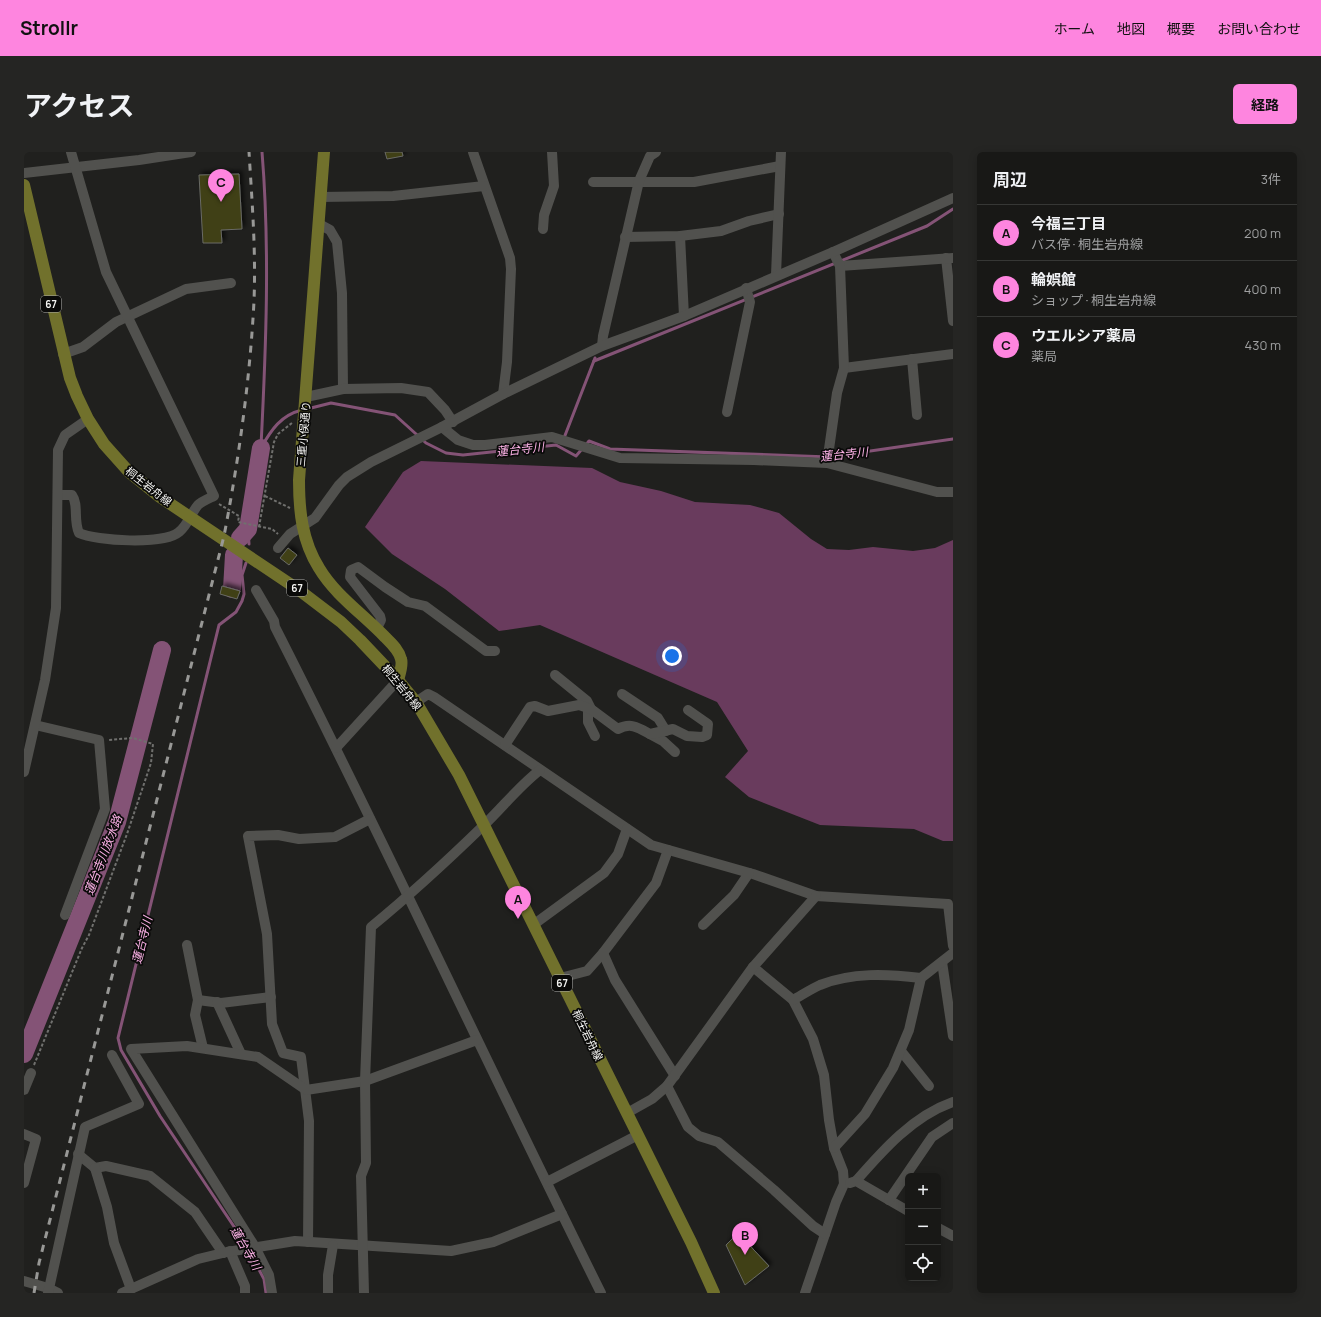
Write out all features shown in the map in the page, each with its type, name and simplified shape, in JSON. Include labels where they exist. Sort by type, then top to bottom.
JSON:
[{"type":"main road","name":"三重小俣通り","points":[[324,152],[305,400],[301,420],[299,480],[300,514],[314,558],[326,579],[377,628],[395,648],[401,658],[398,680]]},
{"type":"main road","name":"桐生岩舟線","points":[[24,185],[63,354],[77,396],[88,419],[104,444],[129,472],[160,497],[299,590],[341,622],[398,680],[416,702],[459,775],[691,1242],[714,1293]]},
{"type":"street","points":[[59,495],[72,495],[75,499],[75,525],[79,533],[93,537],[146,541],[174,536],[186,525],[199,504],[214,496],[126,318],[106,272],[71,152]]},
{"type":"street","points":[[24,173],[75,166],[139,160],[191,152]]},
{"type":"street","points":[[473,152],[510,258],[511,269],[507,362],[503,394]]},
{"type":"street","points":[[543,229],[544,215],[554,186],[552,152]]},
{"type":"street","points":[[602,346],[625,237],[639,181],[650,156],[656,152]]},
{"type":"street","points":[[776,275],[781,152]]},
{"type":"street","points":[[593,182],[694,182],[780,166]]},
{"type":"street","points":[[320,197],[393,196],[484,186]]},
{"type":"street","points":[[278,548],[290,534],[315,518],[339,485],[347,477],[371,462],[453,422],[503,394],[602,346],[684,316],[776,275],[833,252],[953,198]]},
{"type":"street","points":[[625,237],[680,236],[721,231],[749,221],[779,214]]},
{"type":"street","points":[[319,224],[330,230],[336,242],[342,293],[343,389]]},
{"type":"street","points":[[680,236],[684,316]]},
{"type":"street","points":[[827,463],[837,393],[844,368],[840,266],[833,252]]},
{"type":"street","points":[[840,266],[950,258],[953,321]]},
{"type":"street","points":[[63,354],[82,347],[116,322],[186,289],[231,283]]},
{"type":"street","points":[[727,412],[750,302],[746,288]]},
{"type":"street","points":[[844,368],[953,354]]},
{"type":"street","points":[[912,359],[917,414]]},
{"type":"street","points":[[305,400],[343,389],[401,388],[428,392],[446,410],[453,422]]},
{"type":"street","points":[[24,772],[48,665],[56,608],[59,495],[57,460],[58,450],[65,435],[88,419]]},
{"type":"street","points":[[442,427],[458,440],[473,445],[485,445],[552,437],[620,458],[754,460],[827,463],[937,492],[953,492]]},
{"type":"street","points":[[377,628],[381,620],[380,616],[350,577],[351,570],[358,567],[384,588],[408,602],[426,606],[486,651],[495,651]]},
{"type":"street","points":[[256,590],[274,621],[275,626],[331,736],[477,1040],[601,1293]]},
{"type":"street","points":[[555,675],[587,701],[589,708],[588,722],[595,736]]},
{"type":"street","points":[[336,748],[398,680]]},
{"type":"street","points":[[416,702],[428,694],[434,697],[651,845],[749,873],[816,896],[948,904],[953,946]]},
{"type":"street","points":[[622,694],[658,718],[666,731]]},
{"type":"street","points":[[505,745],[530,707],[535,706],[548,711],[579,705],[589,708],[618,729],[625,726],[634,725],[663,741],[675,752]]},
{"type":"street","points":[[650,734],[673,729],[687,736],[702,737],[708,734],[708,724],[688,710]]},
{"type":"street","points":[[35,725],[98,740],[105,809],[65,915]]},
{"type":"street","points":[[364,1293],[361,1176],[366,1163],[365,1081],[371,927],[408,897],[484,825],[528,779],[540,770]]},
{"type":"street","points":[[308,1242],[309,1121],[306,1090],[300,1057],[283,1053],[272,1024],[267,934],[248,836],[278,835],[299,840],[335,837],[370,819]]},
{"type":"street","points":[[533,925],[604,873],[618,854],[627,829]]},
{"type":"street","points":[[560,978],[587,971],[603,953],[656,883],[668,850]]},
{"type":"street","points":[[703,925],[734,895],[749,873]]},
{"type":"street","points":[[627,1113],[652,1099],[667,1086],[753,967],[816,896]]},
{"type":"street","points":[[187,946],[198,1000],[195,1015],[203,1048]]},
{"type":"street","points":[[603,953],[615,980],[675,1076]]},
{"type":"street","points":[[834,1148],[865,1114],[894,1068],[914,1011],[921,978],[953,953]]},
{"type":"street","points":[[942,962],[953,1036]]},
{"type":"street","points":[[753,967],[793,1000],[813,1039],[824,1075],[834,1148],[843,1171],[844,1184],[836,1202],[805,1293]]},
{"type":"street","points":[[793,1000],[821,985],[852,978],[882,974],[921,978]]},
{"type":"street","points":[[198,1000],[217,1002],[271,997]]},
{"type":"street","points":[[217,1002],[241,1054]]},
{"type":"street","points":[[272,1293],[269,1275],[254,1247],[131,1049],[187,1046],[258,1057],[306,1090],[365,1081],[477,1040]]},
{"type":"street","points":[[901,1051],[929,1086]]},
{"type":"street","points":[[48,1290],[85,1127],[139,1104],[112,1055]]},
{"type":"street","points":[[24,1090],[31,1073]]},
{"type":"street","points":[[667,1086],[688,1126],[699,1136],[718,1142],[813,1226],[825,1234]]},
{"type":"street","points":[[844,1184],[856,1181],[880,1154],[904,1132],[936,1108],[953,1102]]},
{"type":"street","points":[[889,1200],[932,1137],[953,1123]]},
{"type":"street","points":[[24,1134],[36,1139],[24,1183]]},
{"type":"street","points":[[547,1182],[638,1135]]},
{"type":"street","points":[[78,1154],[95,1168],[107,1207],[126,1291],[198,1259],[254,1247],[295,1241],[333,1245],[451,1251],[493,1242],[562,1214]]},
{"type":"street","points":[[95,1168],[106,1166],[150,1176],[195,1212],[226,1252],[245,1286],[246,1293]]},
{"type":"street","points":[[856,1181],[905,1209]]},
{"type":"street","points":[[941,1230],[953,1236]]},
{"type":"street","points":[[328,1293],[328,1275],[333,1245]]},
{"type":"street","points":[[24,1281],[58,1293]]},
{"type":"path","points":[[258,527],[274,442],[278,434],[284,428],[301,420]]},
{"type":"path","points":[[214,496],[220,506],[239,516],[238,522],[272,529],[278,534]]},
{"type":"path","points":[[265,496],[291,509]]},
{"type":"path","points":[[31,1073],[82,948],[90,935],[127,834],[151,763],[154,748],[153,744],[150,742],[133,738],[98,740]]},
{"type":"shaded area","points":[[421,461],[592,468],[620,482],[661,491],[695,502],[750,505],[779,513],[811,539],[827,549],[849,550],[873,547],[913,551],[935,548],[953,540],[953,841],[943,841],[914,829],[820,825],[749,797],[725,777],[748,751],[717,702],[540,625],[499,631],[445,589],[392,554],[365,527],[403,472]]},
{"type":"building","points":[[385,152],[402,152],[403,156],[387,159]]},
{"type":"building","points":[[239,174],[242,229],[221,230],[222,243],[203,243],[199,175]]},
{"type":"building","points":[[288,548],[297,555],[289,565],[280,558]]},
{"type":"building","points":[[222,586],[240,591],[237,599],[220,594]]},
{"type":"building","points":[[738,1233],[769,1266],[745,1285],[726,1245]]},
{"type":"waterway","points":[[261,446],[266,336],[267,262],[262,152]]},
{"type":"waterway","points":[[594,361],[927,226],[953,209]]},
{"type":"waterway","points":[[564,438],[595,358]]},
{"type":"waterway","name":"蓮台寺川","points":[[307,409],[331,403],[395,415],[426,443],[446,453],[463,455],[556,445],[576,456],[582,449]]},
{"type":"waterway","name":"蓮台寺川","points":[[261,448],[273,429],[282,419],[302,410]]},
{"type":"waterway","name":"蓮台寺川","points":[[586,445],[589,441],[610,449],[829,457],[953,439]]},
{"type":"waterway","name":"蓮台寺川","points":[[240,538],[248,529],[261,448]]},
{"type":"waterway","name":"蓮台寺川","points":[[248,529],[249,544]]},
{"type":"waterway","name":"蓮台寺川","points":[[232,589],[234,555]]},
{"type":"waterway","name":"蓮台寺川","points":[[246,563],[242,575],[244,594],[242,601],[236,612],[219,625],[118,1038],[121,1050],[160,1116],[247,1246]]},
{"type":"waterway","name":"蓮台寺川放水路","points":[[24,1054],[117,822],[162,650]]},
{"type":"waterway","name":"蓮台寺川","points":[[249,1251],[264,1279],[266,1293]]},
{"type":"railway","points":[[34,1293],[39,1263],[224,536],[243,418],[250,360],[254,301],[253,226],[249,152]]},
{"type":"place","name":"ウエルシア薬局","points":[[221,202]]},
{"type":"place","name":"今福三丁目","points":[[518,919]]},
{"type":"place","name":"輪娯館","points":[[745,1255]]}]
